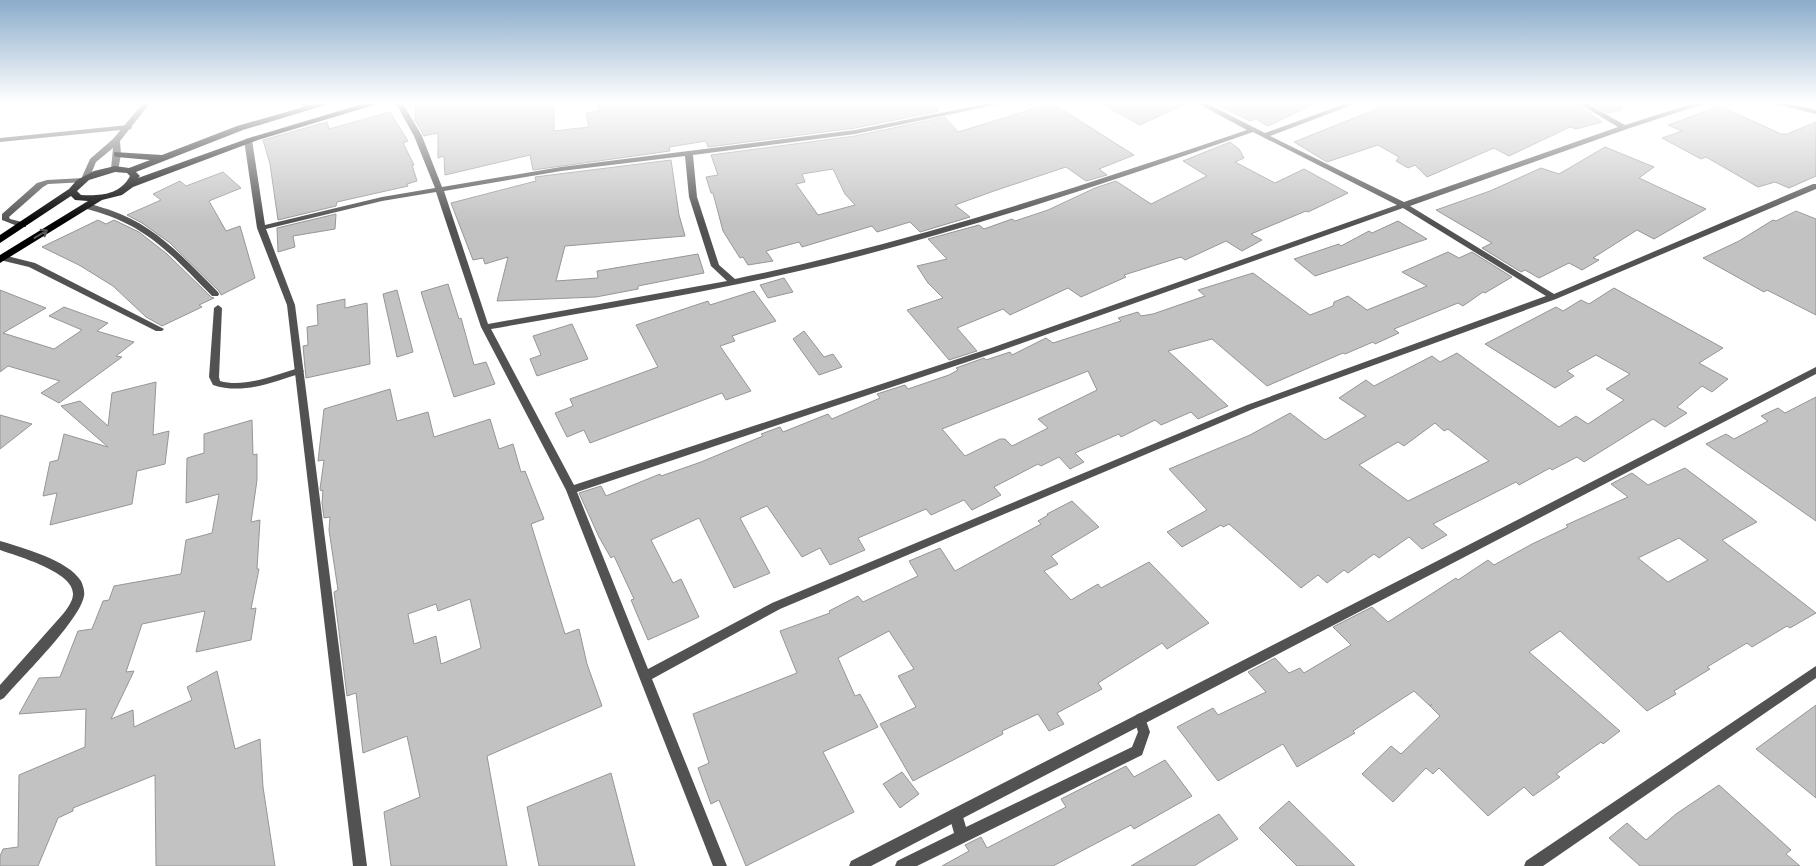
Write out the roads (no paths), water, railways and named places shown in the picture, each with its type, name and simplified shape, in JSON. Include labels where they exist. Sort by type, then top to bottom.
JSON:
[{"type":"main road","points":[[0,240],[72,191],[76,184],[84,178],[115,169],[130,171],[205,142]]},
{"type":"main road","points":[[72,191],[78,198],[98,199],[112,196],[133,184],[242,142]]},
{"type":"main road","points":[[117,154],[153,158],[177,154]]},
{"type":"main road","points":[[130,171],[135,176],[133,184]]},
{"type":"main road","points":[[2,259],[98,199]]},
{"type":"street","points":[[23,225],[6,220],[5,216],[40,185],[53,180],[84,178],[93,161],[114,142]]},
{"type":"street","points":[[115,169],[116,142]]},
{"type":"street","points":[[248,142],[261,228],[291,305],[360,866]]},
{"type":"street","points":[[421,142],[439,189],[485,327],[571,490],[720,866]]},
{"type":"street","points":[[261,228],[382,199],[439,189],[561,169],[776,142]]},
{"type":"street","points":[[485,327],[733,282],[876,249],[1117,177],[1217,142]]},
{"type":"street","points":[[1281,142],[1403,205],[1553,297]]},
{"type":"street","points":[[571,490],[994,350],[1580,142]]},
{"type":"street","points":[[689,154],[693,197],[715,266],[733,282]]},
{"type":"street","points":[[645,676],[776,606],[1241,411],[1553,297],[1816,186]]},
{"type":"street","points":[[86,206],[106,211],[147,231],[182,261],[215,294]]},
{"type":"street","points":[[2,259],[32,265],[159,329]]},
{"type":"street","points":[[218,308],[214,377],[216,383],[230,387],[242,386],[299,371]]},
{"type":"street","points":[[856,866],[1816,370]]},
{"type":"street","points":[[0,545],[60,568],[75,580],[79,593],[75,605],[67,618],[0,694]]},
{"type":"street","points":[[1531,866],[1816,671]]},
{"type":"street","points":[[902,866],[1138,751],[1144,732],[1140,719]]},
{"type":"street","points":[[956,815],[962,836]]}]
